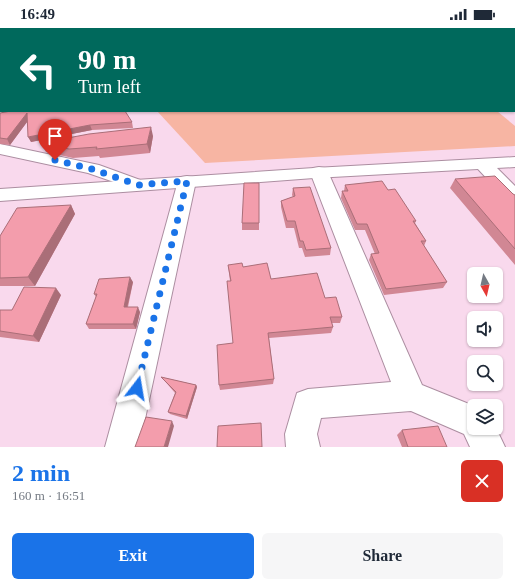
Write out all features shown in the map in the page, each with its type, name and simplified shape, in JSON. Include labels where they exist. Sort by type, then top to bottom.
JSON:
[{"type":"main road","points":[[0,194],[319,172],[515,162]]},
{"type":"street","points":[[17,152],[55,144]]},
{"type":"street","points":[[0,149],[92,169],[138,185]]},
{"type":"street","points":[[483,164],[515,197]]},
{"type":"street","points":[[319,172],[411,396]]},
{"type":"street","points":[[122,447],[187,181]]},
{"type":"street","points":[[303,447],[301,434],[308,404],[411,396],[467,419]]},
{"type":"street","points":[[482,435],[488,447]]},
{"type":"shaded area","points":[[158,112],[498,112],[515,126],[515,146],[205,163]]},
{"type":"building","points":[[126,112],[132,122],[90,125],[28,137],[27,113],[7,139],[0,138],[0,113]]},
{"type":"building","points":[[151,127],[147,144],[96,149],[97,147],[69,149],[41,143],[89,134]]},
{"type":"building","points":[[495,176],[515,195],[515,249],[455,179]]},
{"type":"building","points":[[382,181],[388,190],[395,189],[416,221],[413,221],[426,241],[421,241],[447,282],[386,289],[371,254],[379,253],[367,224],[357,224],[342,191],[348,191],[345,185]]},
{"type":"building","points":[[244,183],[259,183],[259,223],[242,223]]},
{"type":"building","points":[[310,187],[331,248],[306,250],[303,241],[300,241],[295,221],[287,221],[281,201],[295,196],[293,188]]},
{"type":"building","points":[[71,205],[28,277],[0,278],[0,236],[17,208]]},
{"type":"building","points":[[242,263],[243,267],[267,263],[271,279],[317,273],[325,298],[336,297],[342,317],[330,317],[333,327],[268,333],[274,379],[219,385],[217,345],[233,343],[227,281],[231,281],[228,265]]},
{"type":"building","points":[[130,277],[124,307],[138,307],[133,324],[86,324],[97,294],[94,294],[99,279]]},
{"type":"building","points":[[24,287],[56,288],[33,336],[0,331],[0,310],[12,310]]},
{"type":"building","points":[[161,377],[196,385],[186,416],[168,412],[176,392]]},
{"type":"building","points":[[146,417],[172,421],[164,447],[135,447]]},
{"type":"building","points":[[261,423],[262,447],[217,447],[218,426]]},
{"type":"building","points":[[438,426],[447,447],[408,447],[402,430]]},
{"type":"route","points":[[55,160],[92,169],[138,185],[187,181],[137,388]]}]
